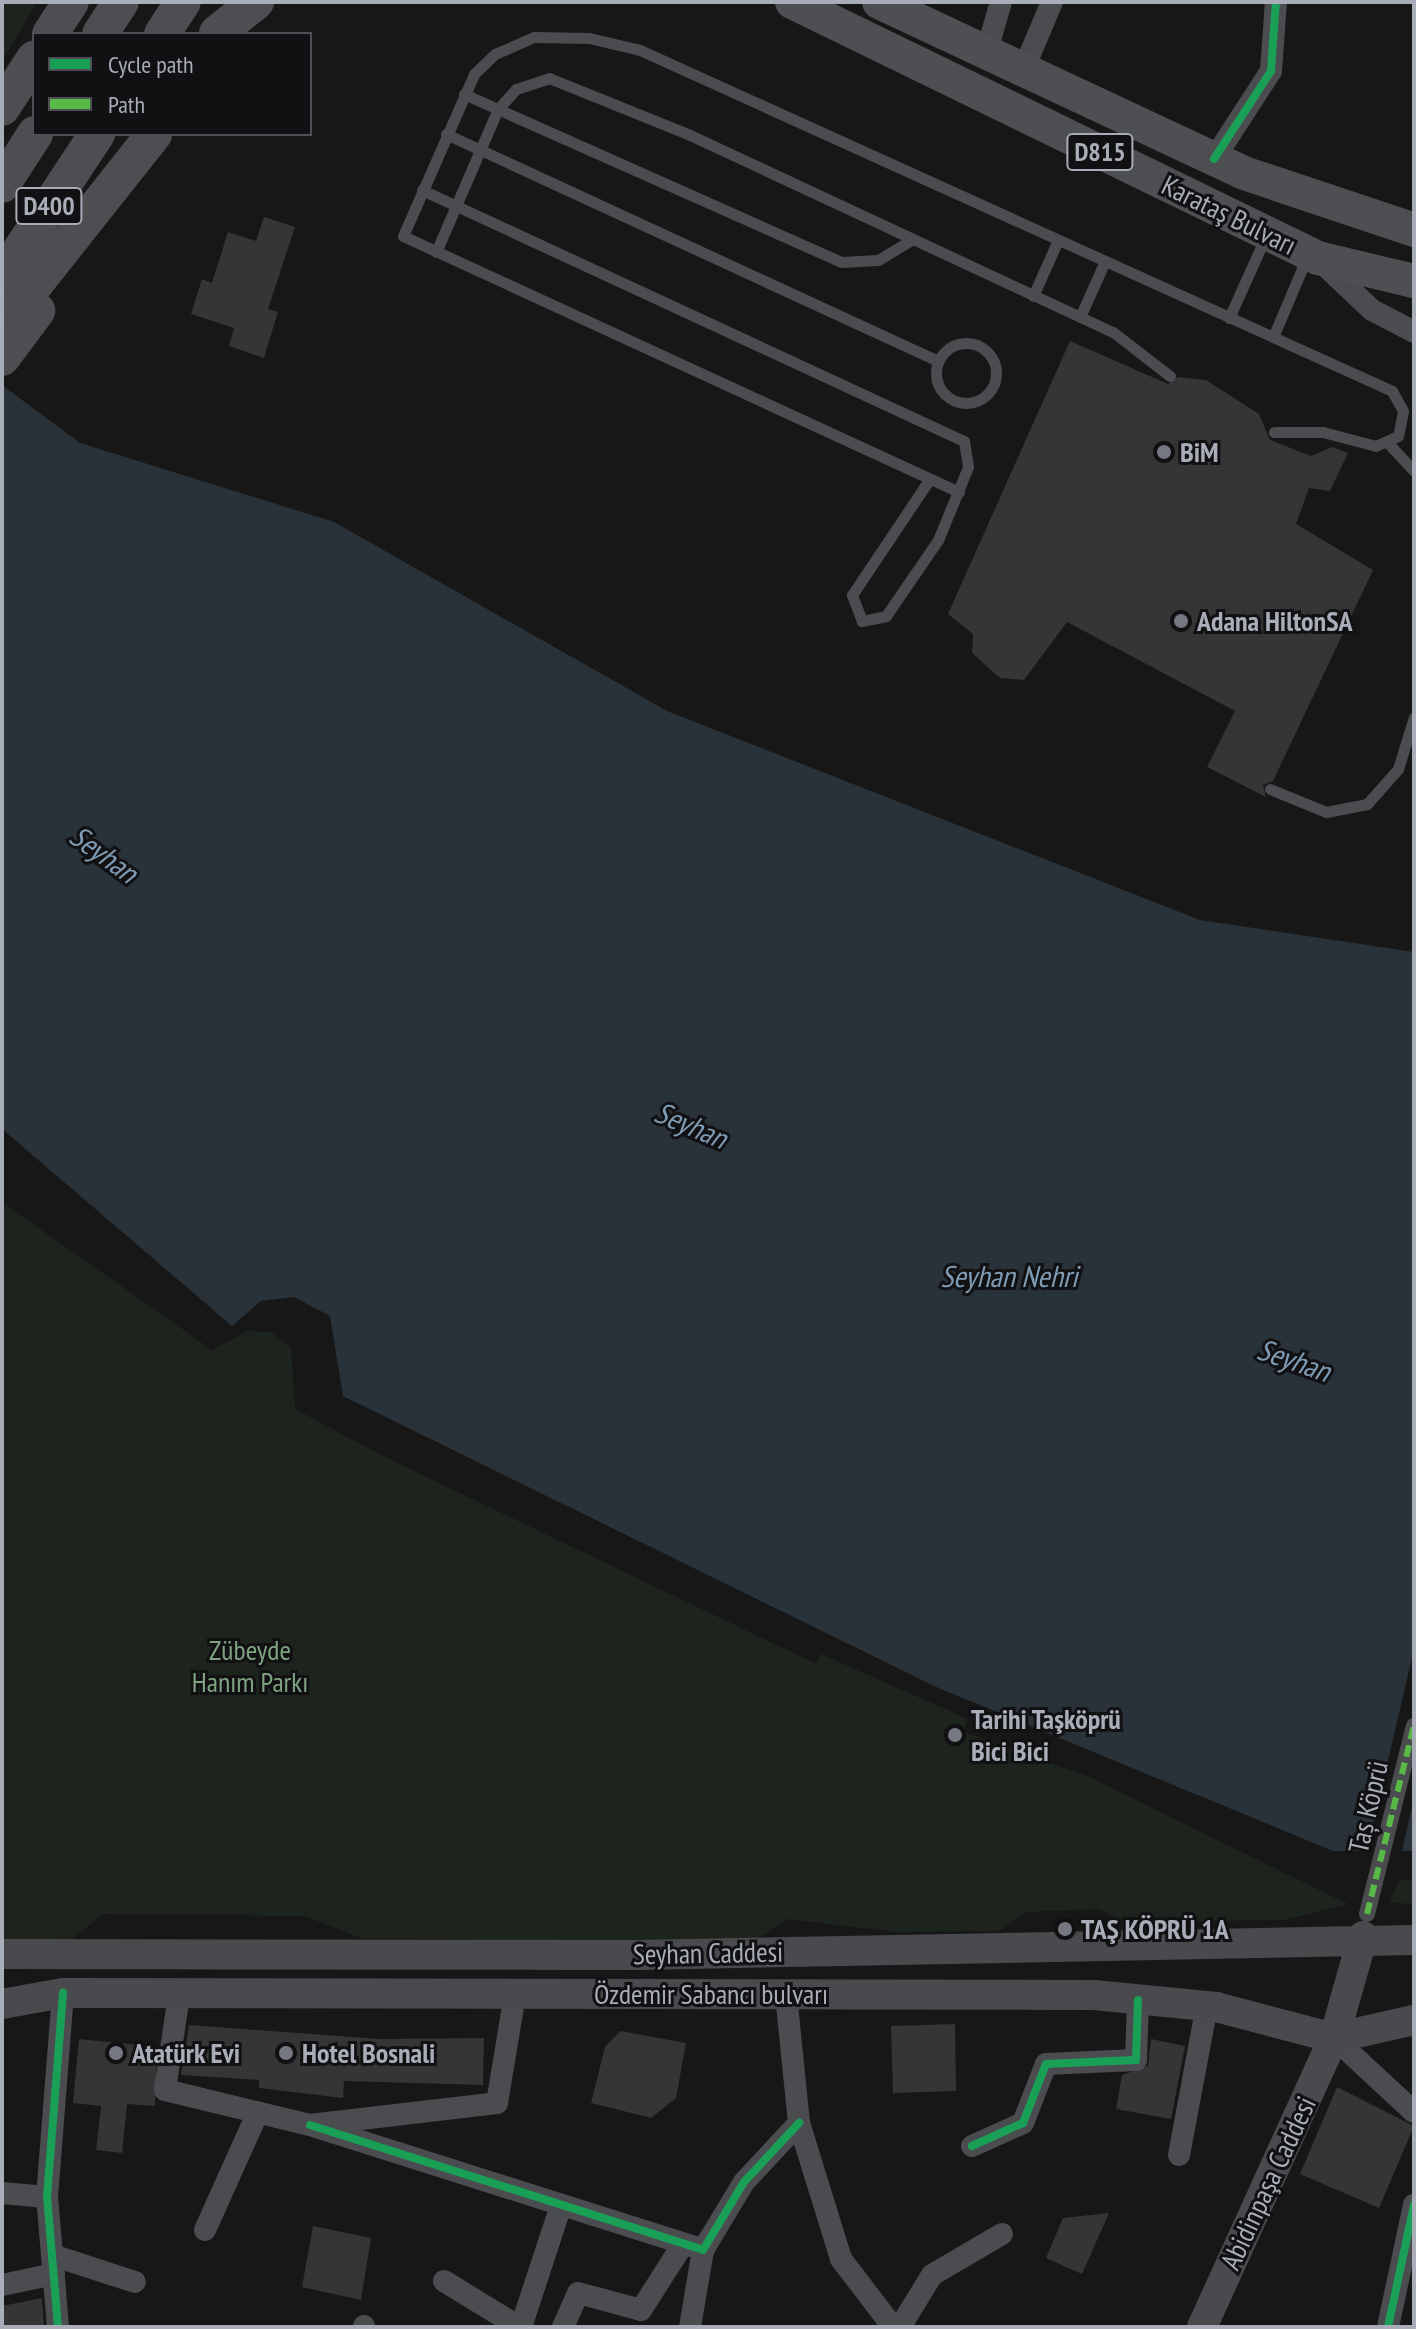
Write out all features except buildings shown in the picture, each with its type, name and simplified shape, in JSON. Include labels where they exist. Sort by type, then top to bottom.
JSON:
[{"type":"highway","points":[[51,32],[71,2]]},
{"type":"highway","points":[[101,32],[121,2]]},
{"type":"highway","points":[[163,32],[183,2]]},
{"type":"highway","points":[[218,32],[238,2]]},
{"type":"highway","points":[[219,32],[256,2]]},
{"type":"highway","points":[[2,108],[32,62]]},
{"type":"highway","name":"D400","points":[[2,185],[34,136]]},
{"type":"highway","name":"D400","points":[[2,278],[96,136]]},
{"type":"highway","points":[[2,326],[146,146]]},
{"type":"highway","points":[[2,358],[88,247],[146,146]]},
{"type":"main road","name":"Karataş Bulvarı","points":[[792,2],[1313,256],[1414,281]]},
{"type":"main road","name":"Karataş Bulvarı","points":[[879,2],[985,57],[1214,159],[1414,230]]},
{"type":"main road","name":"Seyhan Caddesi","points":[[2,1954],[638,1955],[1368,1917],[1414,1940]]},
{"type":"main road","name":"Abidinpaşa Caddesi","points":[[1202,2327],[1334,2038],[1368,1917]]},
{"type":"main road","name":"Özdemir Sabancı bulvarı","points":[[2,2004],[63,1993],[786,1995],[1138,2000],[1207,2006],[1334,2038],[1414,2020]]},
{"type":"street","points":[[985,57],[1001,2]]},
{"type":"street","points":[[1022,73],[1052,2]]},
{"type":"street","points":[[1214,159],[1271,71],[1276,2]]},
{"type":"street","points":[[1313,256],[1372,310],[1414,332]]},
{"type":"street","name":"Taș Köprü","points":[[1368,1917],[1414,1726]]},
{"type":"street","points":[[58,2327],[47,2197],[63,1993]]},
{"type":"street","points":[[310,2125],[497,2103],[515,1994]]},
{"type":"street","points":[[179,1995],[165,2090],[310,2125],[693,2247]]},
{"type":"street","points":[[786,1995],[799,2123],[841,2259],[893,2327]]},
{"type":"street","points":[[972,2146],[1023,2123],[1046,2064],[1136,2060],[1138,2000]]},
{"type":"street","points":[[1179,2155],[1207,2006]]},
{"type":"street","points":[[1334,2038],[1414,2112]]},
{"type":"street","points":[[205,2230],[258,2112]]},
{"type":"street","points":[[563,2327],[578,2293],[641,2310],[744,2182],[799,2123]]},
{"type":"street","points":[[2,2193],[47,2197]]},
{"type":"street","points":[[444,2281],[520,2327],[561,2205]]},
{"type":"street","points":[[1388,2327],[1410,2239],[1414,2205]]},
{"type":"street","points":[[900,2327],[932,2275],[1002,2234]]},
{"type":"street","points":[[690,2327],[693,2247]]},
{"type":"street","points":[[2,2285],[53,2265],[135,2282]]},
{"type":"lane","points":[[959,492],[403,236],[464,94],[484,64],[520,41],[561,36],[615,43],[1392,391],[1409,411],[1402,429],[1387,442],[1365,446],[1323,432],[1274,432]]},
{"type":"lane","points":[[436,252],[498,109],[538,80],[572,85],[1080,317],[1146,352],[1170,376]]},
{"type":"lane","points":[[464,94],[841,262],[878,260],[913,239]]},
{"type":"lane","points":[[446,134],[938,361]]},
{"type":"lane","points":[[422,190],[957,434],[970,459],[959,492],[930,553],[886,616],[862,621],[852,595],[929,480]]},
{"type":"lane","points":[[1229,318],[1267,233]]},
{"type":"lane","points":[[1033,296],[1058,240]]},
{"type":"lane","points":[[1273,337],[1313,256]]},
{"type":"lane","points":[[1080,317],[1105,261]]},
{"type":"lane","points":[[978,345],[996,366],[994,385],[982,399],[954,401],[940,389],[938,361],[950,347],[978,345]]},
{"type":"lane","points":[[1387,442],[1414,471]]},
{"type":"lane","points":[[1270,789],[1311,809],[1355,809],[1393,777],[1414,717]]},
{"type":"green space","points":[[2,2],[37,2],[2,62]]},
{"type":"green space","name":"Zübeyde Hanım Parkı","points":[[2,1202],[212,1350],[247,1331],[270,1332],[291,1347],[295,1409],[385,1457],[816,1664],[821,1654],[968,1719],[964,1732],[1089,1777],[1348,1904],[1285,1920],[1121,1922],[1100,1909],[1026,1912],[999,1931],[897,1932],[787,1919],[751,1943],[361,1938],[305,1916],[103,1914],[67,1943],[2,1940]]},
{"type":"green space","points":[[1400,1880],[1414,1881],[1414,1904],[1389,1903]]},
{"type":"water","name":"Seyhan Nehri","points":[[2,385],[80,443],[334,522],[667,711],[1200,920],[1414,952],[1414,1851],[1333,1851],[934,1686],[343,1396],[330,1316],[294,1297],[261,1301],[232,1326],[2,1129]]},
{"type":"pier","points":[[1414,1649],[1414,1798],[1401,1855],[1366,1855]]},
{"type":"marked path","points":[[1367,1914],[1414,1726]]},
{"type":"cycle path","points":[[1214,159],[1271,71],[1276,2]]},
{"type":"cycle path","points":[[58,2327],[47,2197],[63,1993]]},
{"type":"cycle path","points":[[972,2146],[1023,2123],[1046,2064],[1136,2060],[1138,2000]]},
{"type":"cycle path","points":[[310,2125],[703,2250],[744,2182],[799,2123]]},
{"type":"cycle path","points":[[1388,2327],[1414,2205]]},
{"type":"place","name":"BiM","points":[[1164,452]]},
{"type":"place","name":"Adana HiltonSA","points":[[1181,621]]},
{"type":"place","name":"Tarihi Taşköprü Bici Bici","points":[[955,1735]]},
{"type":"place","name":"TAŞ KÖPRÜ 1A","points":[[1065,1929]]},
{"type":"place","name":"Atatürk Evi","points":[[116,2053]]},
{"type":"place","name":"Hotel Bosnali","points":[[286,2053]]},
{"type":"water label","name":"Seyhan","points":[[104,854]]},
{"type":"water label","name":"Seyhan","points":[[691,1125]]},
{"type":"water label","name":"Seyhan","points":[[1294,1360]]}]
